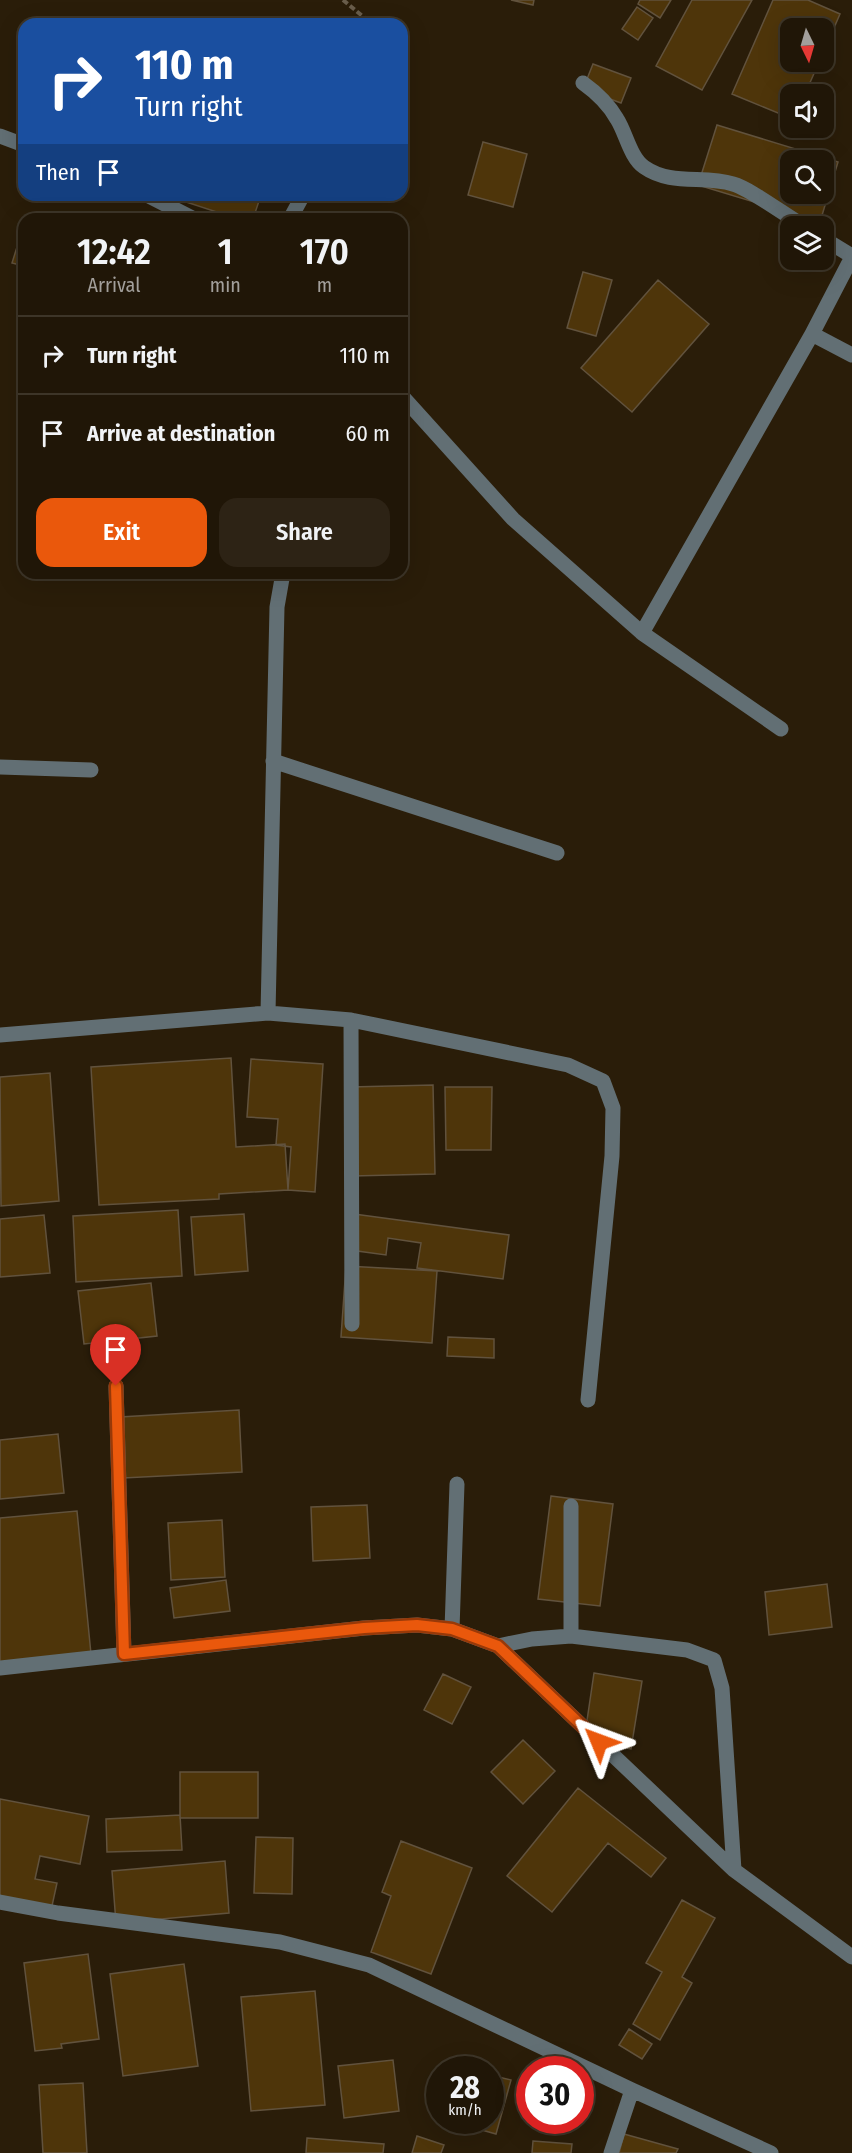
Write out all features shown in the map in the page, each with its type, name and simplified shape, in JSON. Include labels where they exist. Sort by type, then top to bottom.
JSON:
[{"type":"street","points":[[583,83],[603,98],[617,118],[636,158],[644,166],[668,177],[685,181],[718,180],[737,185],[788,216]]},
{"type":"street","points":[[0,136],[18,143]]},
{"type":"street","points":[[159,201],[182,213]]},
{"type":"street","points":[[642,633],[812,334],[852,257],[834,245]]},
{"type":"street","points":[[812,334],[852,355]]},
{"type":"street","points":[[408,403],[513,519],[642,633],[781,729]]},
{"type":"street","points":[[268,1013],[277,607],[282,579]]},
{"type":"street","points":[[273,760],[557,853]]},
{"type":"street","points":[[0,767],[92,770]]},
{"type":"street","points":[[0,1035],[268,1013],[351,1020],[568,1065],[603,1081],[613,1108],[612,1156],[588,1400]]},
{"type":"street","points":[[351,1020],[352,1324]]},
{"type":"street","points":[[116,1386],[124,1654]]},
{"type":"street","points":[[452,1629],[458,1484]]},
{"type":"street","points":[[571,1506],[571,1636]]},
{"type":"street","points":[[0,1668],[364,1628],[417,1625],[452,1629],[498,1646],[734,1870],[852,1957]]},
{"type":"street","points":[[498,1646],[532,1639],[571,1636],[687,1650],[714,1660],[722,1688],[734,1870]]},
{"type":"street","points":[[0,1902],[58,1913],[280,1942],[369,1965],[632,2090],[771,2153]]},
{"type":"street","points":[[611,2153],[632,2090]]},
{"type":"path","points":[[343,0],[365,18]]},
{"type":"building","points":[[511,0],[534,0],[533,5]]},
{"type":"building","points":[[640,0],[671,0],[660,18],[638,4]]},
{"type":"building","points":[[692,0],[752,0],[702,90],[656,66]]},
{"type":"building","points":[[773,0],[808,0],[840,14],[834,28],[834,18],[780,18],[780,72],[815,72],[809,84],[780,84],[780,114],[732,94]]},
{"type":"building","points":[[637,7],[653,18],[638,40],[622,29]]},
{"type":"building","points":[[593,64],[631,78],[621,103],[583,89]]},
{"type":"building","points":[[717,125],[799,150],[780,150],[780,204],[825,204],[822,216],[800,216],[698,185]]},
{"type":"building","points":[[483,142],[527,154],[513,207],[468,195]]},
{"type":"building","points":[[834,161],[838,162],[834,175]]},
{"type":"building","points":[[183,201],[259,201],[255,213],[220,213]]},
{"type":"building","points":[[18,244],[18,264],[12,263]]},
{"type":"building","points":[[583,272],[612,280],[596,336],[567,328]]},
{"type":"building","points":[[658,280],[709,324],[632,412],[581,368]]},
{"type":"building","points":[[231,1058],[236,1147],[285,1144],[288,1190],[219,1194],[219,1199],[99,1205],[91,1067]]},
{"type":"building","points":[[251,1059],[323,1064],[315,1192],[288,1190],[291,1147],[276,1145],[278,1119],[247,1117]]},
{"type":"building","points":[[50,1073],[59,1201],[1,1206],[0,1077]]},
{"type":"building","points":[[433,1085],[435,1174],[352,1176],[350,1087]]},
{"type":"building","points":[[445,1087],[492,1087],[491,1150],[446,1150]]},
{"type":"building","points":[[178,1210],[182,1276],[76,1282],[73,1216]]},
{"type":"building","points":[[244,1214],[248,1271],[195,1275],[191,1217]]},
{"type":"building","points":[[354,1214],[509,1235],[503,1279],[417,1268],[421,1243],[388,1238],[386,1255],[350,1250]]},
{"type":"building","points":[[44,1215],[50,1273],[0,1277],[0,1219]]},
{"type":"building","points":[[346,1266],[437,1271],[432,1343],[341,1337]]},
{"type":"building","points":[[151,1283],[157,1336],[84,1344],[78,1291]]},
{"type":"building","points":[[448,1337],[494,1339],[494,1358],[447,1356]]},
{"type":"building","points":[[239,1410],[242,1472],[123,1478],[120,1417]]},
{"type":"building","points":[[58,1434],[64,1493],[0,1499],[0,1440]]},
{"type":"building","points":[[551,1496],[613,1504],[600,1606],[538,1599]]},
{"type":"building","points":[[367,1505],[370,1558],[313,1561],[311,1507]]},
{"type":"building","points":[[77,1511],[91,1654],[0,1663],[0,1518]]},
{"type":"building","points":[[222,1520],[225,1577],[171,1580],[168,1523]]},
{"type":"building","points":[[226,1580],[230,1611],[174,1618],[170,1588]]},
{"type":"building","points":[[827,1584],[832,1627],[769,1635],[765,1592]]},
{"type":"building","points":[[594,1673],[642,1681],[631,1749],[584,1741]]},
{"type":"building","points":[[443,1674],[471,1687],[452,1724],[424,1710]]},
{"type":"building","points":[[523,1740],[555,1771],[523,1804],[491,1772]]},
{"type":"building","points":[[180,1772],[258,1772],[258,1818],[180,1818]]},
{"type":"building","points":[[578,1788],[666,1858],[651,1877],[608,1843],[552,1912],[507,1876]]},
{"type":"building","points":[[0,1799],[89,1816],[80,1864],[40,1856],[35,1879],[57,1883],[52,1906],[0,1897]]},
{"type":"building","points":[[180,1815],[182,1850],[107,1852],[106,1819]]},
{"type":"building","points":[[256,1837],[293,1838],[292,1894],[254,1893]]},
{"type":"building","points":[[401,1841],[472,1868],[431,1974],[371,1952],[391,1896],[382,1892]]},
{"type":"building","points":[[225,1861],[229,1913],[116,1923],[112,1871]]},
{"type":"building","points":[[682,1900],[715,1918],[682,1977],[692,1983],[660,2040],[633,2024],[662,1972],[646,1963]]},
{"type":"building","points":[[88,1954],[99,2039],[61,2044],[62,2048],[35,2051],[24,1963]]},
{"type":"building","points":[[184,1964],[198,2066],[123,2076],[110,1974]]},
{"type":"building","points":[[315,1991],[325,2105],[251,2111],[241,1997]]},
{"type":"building","points":[[629,2029],[652,2044],[642,2059],[619,2045]]},
{"type":"building","points":[[393,2060],[399,2111],[344,2118],[338,2066]]},
{"type":"building","points":[[504,2078],[511,2080],[504,2105]]},
{"type":"building","points":[[83,2083],[87,2153],[43,2153],[39,2085]]},
{"type":"building","points":[[624,2134],[678,2149],[676,2153],[619,2153]]},
{"type":"building","points":[[417,2136],[444,2145],[441,2153],[412,2153]]},
{"type":"building","points":[[307,2138],[384,2144],[383,2153],[306,2153]]},
{"type":"building","points":[[533,2141],[572,2144],[571,2153],[532,2153]]},
{"type":"route","points":[[116,1386],[124,1654],[364,1628],[417,1625],[452,1629],[498,1646],[599,1742]]}]
